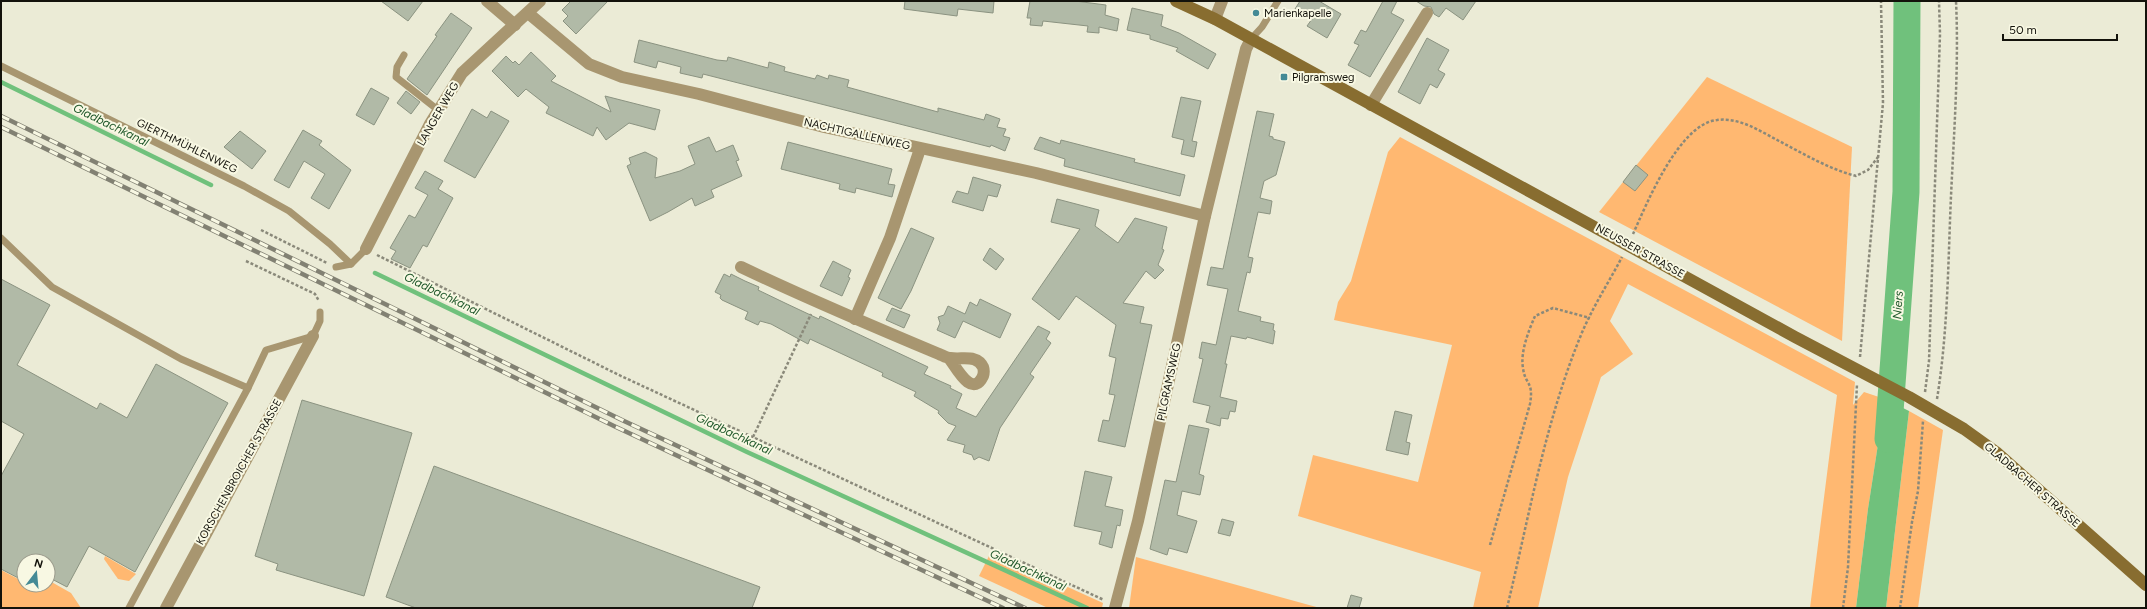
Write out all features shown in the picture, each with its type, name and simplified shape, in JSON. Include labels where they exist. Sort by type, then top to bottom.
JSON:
[{"type":"street","points":[[487,1],[515,25]]},
{"type":"street","name":"LANGER WEG","points":[[366,249],[438,110],[462,73],[540,1]]},
{"type":"street","name":"NEUSSER STRASSE","points":[[1176,1],[1215,19],[1371,105],[1626,250],[1862,378],[1909,397]]},
{"type":"street","points":[[1215,19],[1222,1]]},
{"type":"street","points":[[1371,105],[1427,12]]},
{"type":"street","name":"NACHTIGALLENWEG","points":[[528,13],[589,64],[622,77],[920,148],[1036,173],[1205,216]]},
{"type":"street","name":"PILGRAMSWEG","points":[[1115,606],[1138,521],[1205,216],[1246,49],[1251,39]]},
{"type":"street","points":[[855,318],[890,238],[920,148]]},
{"type":"street","points":[[741,267],[816,302],[949,358]]},
{"type":"street","name":"KORSCHENBROICHER STRASSE","points":[[166,608],[313,336]]},
{"type":"street","name":"GLADBACHER STRASSE","points":[[1909,397],[1964,428],[1996,452],[2146,585]]},
{"type":"lane","points":[[1251,39],[1262,27],[1278,1]]},
{"type":"lane","points":[[404,55],[397,67],[396,77],[438,110]]},
{"type":"lane","name":"GIERTHMÜHLENWEG","points":[[1,66],[244,186],[289,211],[330,244],[351,264]]},
{"type":"lane","points":[[1,238],[52,286],[181,359],[248,388]]},
{"type":"lane","points":[[336,267],[351,264],[366,249]]},
{"type":"lane","points":[[129,608],[248,388],[266,350],[313,336],[320,321],[320,312]]},
{"type":"path","points":[[1860,356],[1883,102],[1881,1]]},
{"type":"path","points":[[1900,608],[1920,478],[1924,405],[1929,360],[1940,34],[1939,1]]},
{"type":"path","points":[[1935,411],[1943,362],[1946,314],[1956,79],[1956,1]]},
{"type":"path","points":[[1507,608],[1552,423],[1565,377],[1581,333],[1626,250],[1656,181],[1689,135],[1703,124],[1716,120],[1736,121],[1754,128],[1837,171],[1856,176],[1868,170],[1878,157]]},
{"type":"path","points":[[261,230],[336,267]]},
{"type":"path","points":[[366,249],[621,376],[1115,606]]},
{"type":"path","points":[[246,261],[315,294],[320,301],[320,312]]},
{"type":"path","points":[[753,437],[816,302]]},
{"type":"path","points":[[1490,545],[1533,390],[1523,368],[1526,335],[1535,316],[1553,308],[1590,318]]},
{"type":"path","points":[[1843,608],[1848,567],[1862,378]]},
{"type":"shaded area","points":[[1707,77],[1852,147],[1842,341],[1599,212]]},
{"type":"shaded area","points":[[1400,137],[1855,382],[1853,405],[1864,392],[1885,399],[1868,509],[1856,608],[1810,608],[1837,395],[1628,284],[1610,321],[1633,354],[1601,377],[1568,477],[1538,608],[1473,608],[1481,572],[1298,516],[1313,455],[1418,482],[1452,345],[1334,320],[1338,302],[1351,281],[1388,152]]},
{"type":"shaded area","points":[[1885,399],[1909,411],[1886,608],[1856,608],[1868,509]]},
{"type":"shaded area","points":[[1909,411],[1943,430],[1918,608],[1886,608]]},
{"type":"shaded area","points":[[991,552],[1103,603],[1102,608],[1048,608],[979,576]]},
{"type":"shaded area","points":[[105,556],[136,574],[129,581],[118,579],[104,559]]},
{"type":"shaded area","points":[[1136,557],[1320,608],[1129,608]]},
{"type":"shaded area","points":[[1,570],[16,578],[16,593],[56,593],[56,585],[71,593],[81,608],[1,608]]},
{"type":"building","points":[[381,1],[423,1],[408,21]]},
{"type":"building","points":[[571,1],[608,1],[576,34],[563,21],[568,16],[562,10]]},
{"type":"building","points":[[905,1],[994,1],[993,13],[958,9],[957,16],[904,9]]},
{"type":"building","points":[[1030,1],[1075,1],[1106,5],[1105,15],[1119,19],[1117,31],[1099,27],[1099,33],[1087,32],[1088,26],[1043,21],[1042,26],[1030,25],[1031,18],[1027,18]]},
{"type":"building","points":[[1300,1],[1319,1],[1341,14],[1327,38],[1307,26],[1312,19],[1295,9]]},
{"type":"building","points":[[1383,1],[1397,1],[1391,13],[1404,20],[1370,77],[1348,65],[1359,45],[1354,43],[1361,30],[1366,32]]},
{"type":"building","points":[[1416,1],[1476,1],[1463,20],[1446,8],[1439,17],[1434,14],[1431,7],[1424,6]]},
{"type":"building","points":[[1132,8],[1163,15],[1161,26],[1179,33],[1216,54],[1208,69],[1176,51],[1178,48],[1150,39],[1150,35],[1127,30]]},
{"type":"building","points":[[451,13],[472,28],[427,95],[407,79]]},
{"type":"building","points":[[1427,38],[1449,50],[1438,70],[1445,74],[1437,88],[1430,84],[1420,104],[1398,92]]},
{"type":"building","points":[[639,40],[717,60],[727,61],[728,57],[768,68],[769,62],[785,67],[784,71],[815,79],[817,75],[828,79],[829,75],[849,80],[847,87],[938,112],[938,108],[984,120],[986,114],[1000,119],[997,127],[1006,129],[1003,136],[1010,138],[1005,151],[991,145],[990,147],[703,74],[702,78],[680,73],[681,67],[658,61],[656,68],[634,62]]},
{"type":"building","points":[[531,52],[556,76],[551,81],[611,112],[605,96],[660,110],[655,130],[629,123],[606,140],[597,127],[593,136],[546,113],[549,107],[526,89],[518,97],[492,71],[506,56],[513,63],[515,61],[519,65]]},
{"type":"building","points":[[371,88],[389,98],[374,125],[356,115]]},
{"type":"building","points":[[406,91],[420,102],[411,114],[397,103]]},
{"type":"building","points":[[1181,97],[1201,101],[1192,141],[1197,142],[1194,157],[1181,154],[1184,140],[1172,137]]},
{"type":"building","points":[[472,109],[487,118],[491,111],[509,121],[475,178],[444,161]]},
{"type":"building","points":[[1257,111],[1274,114],[1269,136],[1273,137],[1273,139],[1285,142],[1276,175],[1264,181],[1260,198],[1272,201],[1270,214],[1258,212],[1248,257],[1253,258],[1250,273],[1247,272],[1238,311],[1261,317],[1260,321],[1274,324],[1273,330],[1275,331],[1273,344],[1247,337],[1246,339],[1231,336],[1220,397],[1237,401],[1235,412],[1230,411],[1228,419],[1221,418],[1220,426],[1206,422],[1210,406],[1193,402],[1203,359],[1199,358],[1202,342],[1216,345],[1228,289],[1207,285],[1211,267],[1223,269]]},
{"type":"building","points":[[303,130],[322,141],[319,145],[351,170],[329,209],[311,198],[325,174],[304,161],[289,188],[274,180]]},
{"type":"building","points":[[240,131],[266,151],[252,169],[224,147]]},
{"type":"building","points":[[709,137],[716,152],[733,145],[739,160],[736,161],[742,176],[711,190],[714,197],[695,206],[692,198],[650,221],[627,166],[631,164],[629,158],[645,152],[657,158],[655,178],[680,171],[695,164],[688,146]]},
{"type":"building","points":[[1040,137],[1060,144],[1061,140],[1135,159],[1134,162],[1185,175],[1180,196],[1064,166],[1065,159],[1034,149]]},
{"type":"building","points":[[788,142],[892,169],[888,184],[895,185],[892,197],[856,188],[855,193],[839,189],[840,184],[781,169]]},
{"type":"building","points":[[1636,165],[1648,175],[1635,191],[1623,182]]},
{"type":"building","points":[[425,171],[443,181],[438,189],[453,198],[427,247],[423,245],[410,268],[391,259],[396,251],[390,248],[409,215],[415,218],[428,195],[415,188]]},
{"type":"building","points":[[973,177],[1001,185],[997,197],[988,195],[983,211],[952,202],[957,191],[968,194]]},
{"type":"building","points":[[1057,199],[1099,210],[1095,226],[1118,243],[1135,218],[1167,227],[1162,249],[1164,250],[1158,265],[1164,270],[1155,279],[1146,271],[1123,303],[1144,307],[1140,323],[1152,325],[1125,447],[1098,441],[1103,420],[1109,421],[1115,395],[1109,394],[1116,358],[1109,356],[1116,325],[1076,296],[1059,320],[1032,299],[1080,229],[1051,222]]},
{"type":"building","points":[[911,228],[934,238],[911,291],[901,309],[878,298]]},
{"type":"building","points":[[990,248],[1004,259],[996,270],[983,260]]},
{"type":"building","points":[[833,261],[851,270],[848,277],[850,278],[842,296],[820,286]]},
{"type":"building","points":[[724,274],[730,277],[731,274],[759,287],[758,290],[785,303],[819,319],[820,316],[928,367],[924,374],[951,386],[950,388],[962,394],[956,408],[976,417],[1038,326],[1050,332],[1046,339],[1051,343],[1030,374],[1034,377],[1000,428],[989,461],[979,457],[974,460],[972,455],[963,452],[965,445],[947,440],[956,426],[948,423],[938,413],[939,411],[914,396],[916,392],[882,376],[883,373],[810,339],[808,344],[771,324],[760,321],[758,325],[745,319],[748,312],[722,300],[720,298],[721,295],[715,292]]},
{"type":"building","points":[[1,279],[50,305],[17,365],[97,409],[100,403],[127,418],[156,364],[228,403],[135,572],[89,546],[67,587],[56,581],[56,553],[16,553],[16,577],[1,569],[1,476],[24,434],[1,421]]},
{"type":"building","points":[[980,299],[1011,314],[1000,338],[963,321],[955,338],[937,330],[940,323],[938,317],[944,315],[948,306],[965,314],[970,302],[977,306]]},
{"type":"building","points":[[892,308],[910,315],[904,328],[886,320]]},
{"type":"building","points":[[302,400],[412,433],[364,596],[276,570],[278,564],[255,556]]},
{"type":"building","points":[[1395,411],[1412,415],[1406,442],[1410,443],[1408,455],[1386,450]]},
{"type":"building","points":[[1189,425],[1209,429],[1199,474],[1204,476],[1200,495],[1182,491],[1177,515],[1197,521],[1187,553],[1169,548],[1167,555],[1150,549],[1165,480],[1176,482]]},
{"type":"building","points":[[434,466],[760,587],[752,608],[416,608],[386,597]]},
{"type":"building","points":[[1085,471],[1112,477],[1105,506],[1123,510],[1120,526],[1117,525],[1112,548],[1099,544],[1102,532],[1074,526]]},
{"type":"building","points":[[1222,519],[1234,522],[1230,536],[1218,533]]},
{"type":"building","points":[[1351,595],[1362,598],[1359,608],[1347,608]]},
{"type":"waterway","name":"Niers","points":[[1888,439],[1906,192],[1907,1]]},
{"type":"waterway","name":"Gladbachkanal","points":[[1,82],[211,185]]},
{"type":"waterway","name":"Gladbachkanal","points":[[375,273],[747,452],[1087,608]]},
{"type":"railway","points":[[1,116],[624,421],[1025,608]]},
{"type":"railway","points":[[1,127],[616,427],[1003,608]]},
{"type":"place","name":"Marienkapelle","points":[[1256,13]]},
{"type":"place","name":"Pilgramsweg","points":[[1284,77]]}]
